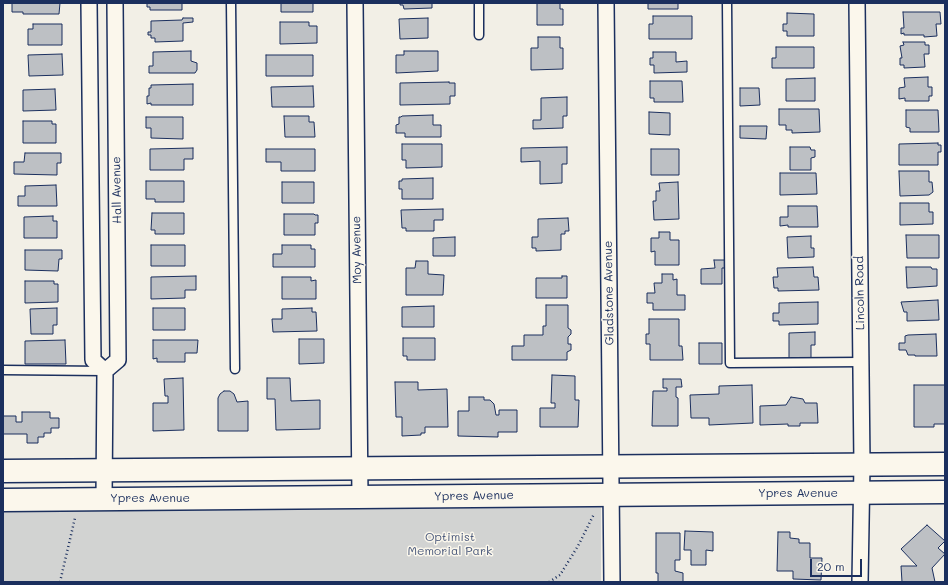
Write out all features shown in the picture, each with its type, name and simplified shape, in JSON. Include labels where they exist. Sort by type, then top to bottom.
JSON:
[{"type":"main road","points":[[3,471],[945,464]]},
{"type":"main road","name":"Ypres Avenue","points":[[3,500],[945,492]]},
{"type":"street","points":[[89,3],[93,360],[105,371],[104,498]]},
{"type":"street","name":"Hall Avenue","points":[[105,371],[118,360],[115,3]]},
{"type":"street","name":"Moy Avenue","points":[[355,3],[360,497]]},
{"type":"street","name":"Gladstone Avenue","points":[[606,3],[612,582]]},
{"type":"street","name":"Lincoln Road","points":[[857,3],[862,464],[860,582]]},
{"type":"lane","points":[[231,3],[234,370]]},
{"type":"lane","points":[[479,3],[479,34]]},
{"type":"lane","points":[[726,3],[730,363],[861,362]]},
{"type":"lane","points":[[3,370],[105,371]]},
{"type":"path","points":[[60,582],[76,510]]},
{"type":"path","points":[[549,582],[560,575],[578,546],[595,512]]},
{"type":"green space","name":"Optimist Memorial Park","points":[[601,504],[601,582],[3,582],[3,509]]},
{"type":"building","points":[[12,3],[60,3],[59,14],[23,14],[23,12],[12,12]]},
{"type":"building","points":[[147,3],[182,3],[182,10],[150,10],[150,7],[147,7]]},
{"type":"building","points":[[281,3],[313,3],[313,12],[281,12]]},
{"type":"building","points":[[400,3],[432,3],[432,8],[404,9],[403,5],[400,5]]},
{"type":"building","points":[[537,3],[560,3],[560,9],[563,9],[563,25],[537,25]]},
{"type":"building","points":[[648,3],[678,3],[678,9],[648,9]]},
{"type":"building","points":[[903,12],[940,12],[941,24],[936,24],[937,36],[924,37],[924,35],[901,34],[901,28],[904,28]]},
{"type":"building","points":[[787,13],[814,14],[814,36],[787,36],[787,31],[783,31],[783,24],[787,24]]},
{"type":"building","points":[[653,16],[692,16],[692,39],[649,39],[649,24],[653,24]]},
{"type":"building","points":[[183,18],[193,18],[193,22],[183,23],[183,41],[155,42],[155,38],[151,38],[151,35],[148,35],[148,32],[151,32],[151,21],[182,20]]},
{"type":"building","points":[[428,18],[428,38],[400,39],[399,19]]},
{"type":"building","points":[[280,22],[309,22],[309,26],[317,26],[317,43],[280,44]]},
{"type":"building","points":[[33,24],[62,24],[62,45],[28,45],[28,29],[33,29]]},
{"type":"building","points":[[538,37],[560,37],[560,48],[563,48],[563,69],[531,70],[531,48],[538,48]]},
{"type":"building","points":[[903,42],[925,42],[925,45],[929,45],[929,54],[924,54],[925,67],[904,68],[904,65],[900,65],[900,58],[902,58],[900,46],[904,45]]},
{"type":"building","points":[[776,47],[814,47],[814,68],[772,68],[772,58],[776,58]]},
{"type":"building","points":[[191,51],[191,61],[197,63],[197,70],[195,73],[149,73],[149,66],[153,66],[153,52]]},
{"type":"building","points":[[404,51],[438,51],[438,71],[396,73],[396,55],[404,55]]},
{"type":"building","points":[[653,52],[676,52],[676,62],[687,61],[687,72],[654,73],[654,65],[650,65],[650,58],[653,58]]},
{"type":"building","points":[[62,54],[63,75],[29,76],[28,55]]},
{"type":"building","points":[[266,55],[313,55],[313,76],[266,76]]},
{"type":"building","points":[[928,77],[928,87],[932,87],[932,96],[929,96],[929,101],[905,101],[905,98],[899,99],[899,88],[905,87],[904,78]]},
{"type":"building","points":[[815,78],[815,101],[786,101],[786,79]]},
{"type":"building","points":[[650,81],[682,81],[683,102],[654,102],[654,98],[650,98]]},
{"type":"building","points":[[400,83],[455,83],[455,96],[450,96],[450,104],[400,105]]},
{"type":"building","points":[[193,84],[193,105],[147,104],[147,96],[149,96],[149,88],[151,88],[151,85]]},
{"type":"building","points":[[313,86],[314,107],[272,107],[271,87]]},
{"type":"building","points":[[740,88],[759,88],[760,105],[740,106]]},
{"type":"building","points":[[55,89],[56,110],[23,111],[23,90]]},
{"type":"building","points":[[567,97],[567,116],[563,116],[563,128],[533,129],[533,120],[541,120],[541,98]]},
{"type":"building","points":[[779,109],[819,109],[820,132],[792,133],[792,130],[786,130],[786,125],[779,125]]},
{"type":"building","points":[[906,110],[938,110],[939,132],[910,132],[910,128],[906,127]]},
{"type":"building","points":[[649,112],[670,113],[670,135],[649,134]]},
{"type":"building","points":[[433,115],[433,125],[441,125],[441,137],[405,137],[405,133],[396,133],[396,125],[399,124],[399,117]]},
{"type":"building","points":[[284,116],[309,116],[309,122],[314,122],[315,137],[285,137]]},
{"type":"building","points":[[146,117],[183,117],[183,139],[151,138],[151,128],[146,128]]},
{"type":"building","points":[[23,121],[52,121],[52,124],[56,124],[56,143],[23,143]]},
{"type":"building","points":[[740,126],[767,126],[766,139],[740,138]]},
{"type":"building","points":[[938,143],[938,145],[941,145],[941,152],[938,152],[938,165],[899,165],[899,144]]},
{"type":"building","points":[[402,144],[442,144],[442,167],[406,168],[406,160],[402,160]]},
{"type":"building","points":[[567,147],[567,164],[562,164],[562,183],[540,184],[540,161],[521,162],[521,148]]},
{"type":"building","points":[[790,147],[810,147],[811,150],[815,150],[815,157],[811,158],[811,170],[790,170]]},
{"type":"building","points":[[193,148],[193,159],[184,159],[184,170],[150,170],[150,149]]},
{"type":"building","points":[[266,149],[315,149],[315,171],[281,171],[281,162],[266,162]]},
{"type":"building","points":[[651,149],[679,149],[679,175],[651,175]]},
{"type":"building","points":[[25,153],[61,153],[61,163],[57,163],[57,175],[14,174],[14,162],[24,162]]},
{"type":"building","points":[[899,171],[929,171],[929,182],[932,182],[933,192],[929,195],[900,196]]},
{"type":"building","points":[[780,173],[816,173],[817,194],[780,195]]},
{"type":"building","points":[[433,178],[433,199],[402,199],[402,189],[399,189],[399,181],[402,181],[402,179]]},
{"type":"building","points":[[146,181],[184,181],[184,202],[155,202],[155,199],[146,199]]},
{"type":"building","points":[[282,182],[314,182],[314,203],[282,203]]},
{"type":"building","points":[[678,182],[679,219],[654,220],[653,201],[656,201],[656,191],[660,191],[659,183]]},
{"type":"building","points":[[56,185],[57,206],[18,206],[18,196],[25,196],[25,186]]},
{"type":"building","points":[[900,203],[929,203],[929,212],[933,212],[933,224],[900,225]]},
{"type":"building","points":[[788,206],[817,206],[818,227],[788,227],[788,225],[780,226],[780,217],[788,217]]},
{"type":"building","points":[[443,209],[443,220],[434,220],[434,231],[406,231],[406,228],[402,228],[401,210]]},
{"type":"building","points":[[152,213],[184,213],[184,234],[155,234],[155,230],[151,230]]},
{"type":"building","points":[[284,214],[318,215],[318,223],[315,223],[315,235],[284,235]]},
{"type":"building","points":[[53,216],[53,221],[57,221],[57,238],[24,238],[24,217]]},
{"type":"building","points":[[568,218],[569,231],[565,231],[565,234],[561,234],[561,250],[536,251],[536,248],[532,248],[532,237],[538,237],[538,219]]},
{"type":"building","points":[[659,232],[670,232],[670,240],[679,240],[679,265],[655,265],[655,251],[651,252],[651,238],[659,238]]},
{"type":"building","points":[[906,235],[939,235],[939,258],[907,258]]},
{"type":"building","points":[[811,236],[811,248],[814,248],[814,257],[788,258],[787,237]]},
{"type":"building","points":[[455,237],[455,256],[433,256],[433,238]]},
{"type":"building","points":[[151,245],[185,245],[185,266],[151,266]]},
{"type":"building","points":[[282,245],[311,245],[311,249],[315,249],[315,267],[273,267],[273,254],[282,254]]},
{"type":"building","points":[[25,250],[62,250],[62,259],[59,259],[58,271],[25,270]]},
{"type":"building","points":[[714,260],[726,260],[727,268],[722,268],[722,284],[701,284],[701,269],[715,268]]},
{"type":"building","points":[[416,261],[428,261],[428,274],[444,275],[443,295],[406,295],[406,268],[415,268]]},
{"type":"building","points":[[813,267],[814,277],[818,277],[819,290],[778,291],[778,288],[774,288],[773,277],[778,277],[777,268]]},
{"type":"building","points":[[906,267],[931,267],[932,269],[937,269],[937,286],[907,288]]},
{"type":"building","points":[[662,274],[673,274],[673,280],[677,279],[677,295],[685,295],[685,310],[653,310],[653,303],[647,303],[647,293],[655,293],[654,283],[662,283]]},
{"type":"building","points":[[196,276],[196,290],[185,290],[185,298],[151,299],[151,277]]},
{"type":"building","points":[[562,276],[567,276],[567,298],[536,298],[536,278],[562,278]]},
{"type":"building","points":[[282,277],[311,277],[311,281],[316,280],[316,299],[282,299]]},
{"type":"building","points":[[25,281],[54,281],[54,284],[58,284],[58,302],[25,303]]},
{"type":"building","points":[[938,300],[939,320],[907,321],[907,312],[904,312],[901,302]]},
{"type":"building","points":[[818,302],[818,324],[779,325],[779,321],[773,321],[773,313],[779,313],[779,303]]},
{"type":"building","points":[[546,305],[568,305],[568,328],[571,330],[571,334],[568,337],[568,344],[571,344],[571,350],[567,352],[567,360],[512,360],[512,346],[524,346],[524,335],[543,335],[543,326],[546,326]]},
{"type":"building","points":[[434,306],[434,327],[402,327],[402,307]]},
{"type":"building","points":[[57,308],[57,325],[53,325],[53,334],[31,334],[30,309]]},
{"type":"building","points":[[153,308],[185,308],[185,330],[153,330]]},
{"type":"building","points":[[312,308],[312,312],[316,312],[317,331],[273,332],[272,319],[282,319],[282,309]]},
{"type":"building","points":[[649,319],[679,319],[679,346],[682,346],[683,360],[650,360],[650,344],[646,344],[646,334],[649,334]]},
{"type":"building","points":[[815,332],[815,345],[811,345],[811,359],[789,359],[789,333]]},
{"type":"building","points":[[936,334],[937,356],[908,355],[906,350],[899,350],[899,343],[905,343],[905,336]]},
{"type":"building","points":[[403,338],[435,338],[435,360],[407,360],[407,356],[403,356]]},
{"type":"building","points":[[299,339],[324,339],[324,363],[299,364]]},
{"type":"building","points":[[65,340],[66,364],[25,364],[25,341]]},
{"type":"building","points":[[153,340],[198,340],[197,353],[185,353],[185,362],[157,362],[157,358],[153,359]]},
{"type":"building","points":[[699,343],[722,343],[722,364],[699,364]]},
{"type":"building","points":[[552,375],[575,376],[575,400],[579,400],[578,427],[540,427],[540,408],[555,408],[555,403],[551,403]]},
{"type":"building","points":[[183,378],[184,430],[153,431],[153,403],[168,403],[168,396],[165,396],[164,379]]},
{"type":"building","points":[[267,378],[290,378],[291,401],[320,400],[320,429],[276,430],[275,399],[267,399]]},
{"type":"building","points":[[663,379],[681,379],[682,387],[676,387],[676,397],[678,398],[678,426],[652,426],[653,391],[667,391],[667,388],[663,388]]},
{"type":"building","points":[[395,382],[418,382],[418,390],[447,389],[448,427],[425,427],[425,433],[421,433],[421,435],[402,436],[402,417],[396,417]]},
{"type":"building","points":[[752,385],[753,423],[709,425],[709,418],[691,418],[690,395],[719,394],[719,386]]},
{"type":"building","points":[[914,385],[945,385],[945,424],[934,424],[934,427],[914,427]]},
{"type":"building","points":[[224,391],[230,391],[234,394],[237,402],[248,401],[248,431],[218,431],[218,398]]},
{"type":"building","points":[[469,397],[484,397],[484,400],[490,400],[494,404],[496,415],[499,415],[499,410],[517,410],[517,432],[498,432],[498,437],[458,436],[458,411],[469,411]]},
{"type":"building","points":[[791,397],[803,399],[805,403],[817,403],[818,423],[800,423],[800,426],[788,426],[788,424],[760,425],[760,406],[786,405]]},
{"type":"building","points":[[22,412],[50,412],[50,418],[59,418],[59,428],[51,428],[51,433],[44,433],[44,437],[38,437],[38,443],[27,443],[27,434],[3,434],[3,416],[16,416],[16,422],[22,422]]},
{"type":"building","points":[[927,525],[945,541],[938,548],[945,554],[932,568],[935,582],[902,582],[901,566],[917,566],[901,549]]},
{"type":"building","points":[[685,531],[713,532],[713,551],[706,550],[706,565],[691,565],[691,550],[684,550]]},
{"type":"building","points":[[778,532],[790,532],[790,538],[799,539],[799,543],[810,543],[810,558],[822,558],[821,580],[793,579],[793,571],[777,571]]},
{"type":"building","points":[[656,533],[680,533],[680,560],[675,560],[675,571],[683,573],[683,582],[658,582],[658,573],[656,573]]}]
